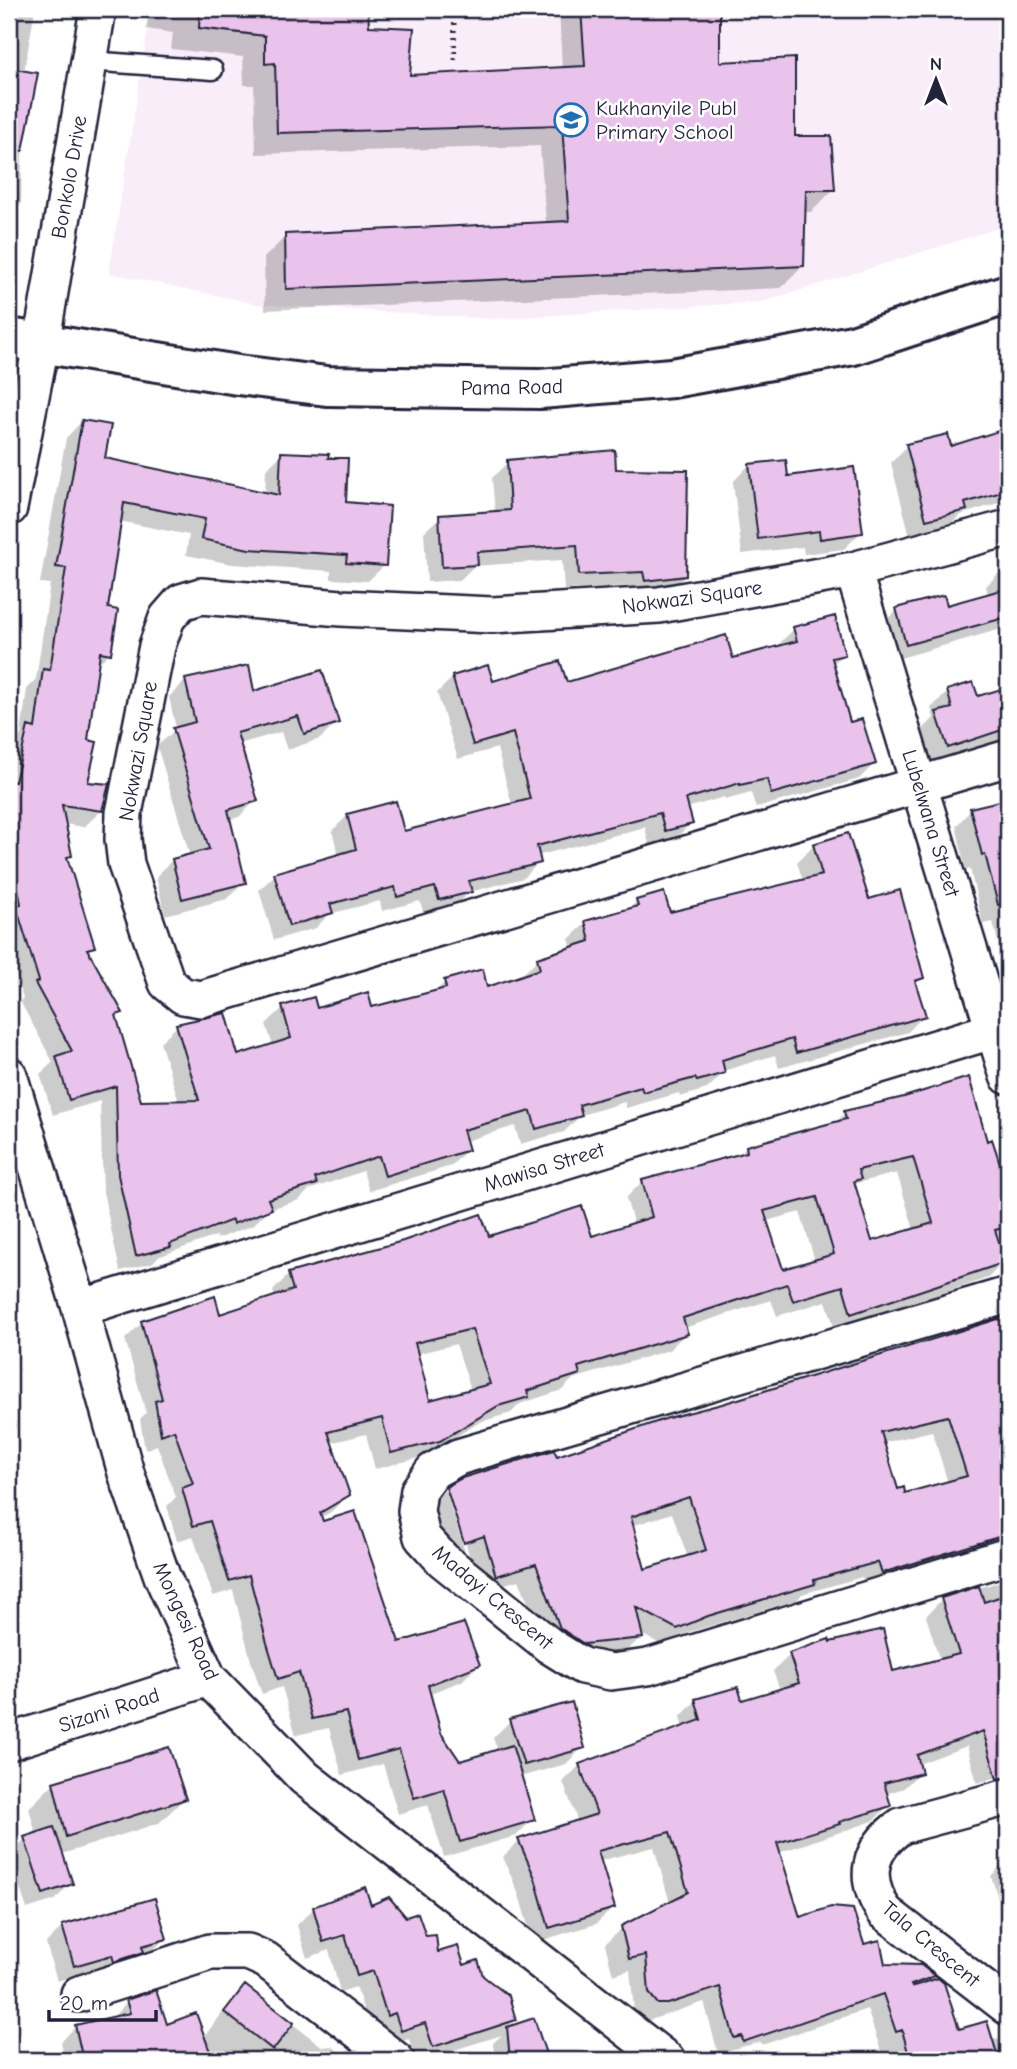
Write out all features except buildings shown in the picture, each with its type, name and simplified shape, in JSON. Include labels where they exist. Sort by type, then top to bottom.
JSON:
[{"type":"street","name":"Bonkolo Drive","points":[[25,341],[89,61],[98,9]]},
{"type":"street","name":"Pama Road","points":[[25,341],[238,375],[327,386],[541,390],[672,378],[853,345],[1008,294]]},
{"type":"street","points":[[9,508],[25,341]]},
{"type":"street","name":"Nokwazi Square","points":[[1008,528],[853,570],[659,605],[492,615],[341,608],[201,596],[181,602],[167,618],[157,646],[124,813],[123,839],[126,864],[167,984],[183,996],[201,999],[1008,758]]},
{"type":"street","name":"Lubelwana Street","points":[[853,570],[919,785],[1001,1028],[1008,1076]]},
{"type":"street","name":"Mawisa Street","points":[[80,1308],[1001,1028]]},
{"type":"street","name":"Mongesi Road","points":[[9,1076],[80,1308],[130,1485],[162,1576],[208,1678],[305,1778],[667,2060]]},
{"type":"street","name":"Madayi Crescent","points":[[1008,1295],[458,1457],[433,1471],[419,1490],[416,1511],[422,1537],[443,1560],[550,1646],[582,1667],[611,1672],[648,1667],[1008,1556]]},
{"type":"street","name":"Sizani Road","points":[[9,1742],[208,1678]]},
{"type":"street","name":"Tala Crescent","points":[[1008,1797],[901,1826],[880,1845],[875,1853],[871,1871],[873,1891],[885,1912],[1008,2007]]},
{"type":"street","points":[[79,1994],[210,1952],[248,1952],[266,1960],[396,2060]]},
{"type":"lane","points":[[89,61],[213,70]]},
{"type":"path","points":[[454,9],[455,61]]},
{"type":"shaded area","name":"Kukhanyile Publ Primary School","points":[[151,9],[1005,9],[1008,15],[1008,225],[763,302],[493,319],[257,304],[109,273]]},
{"type":"place","name":"Kukhanyile Publ Primary School","points":[[571,120]]}]
